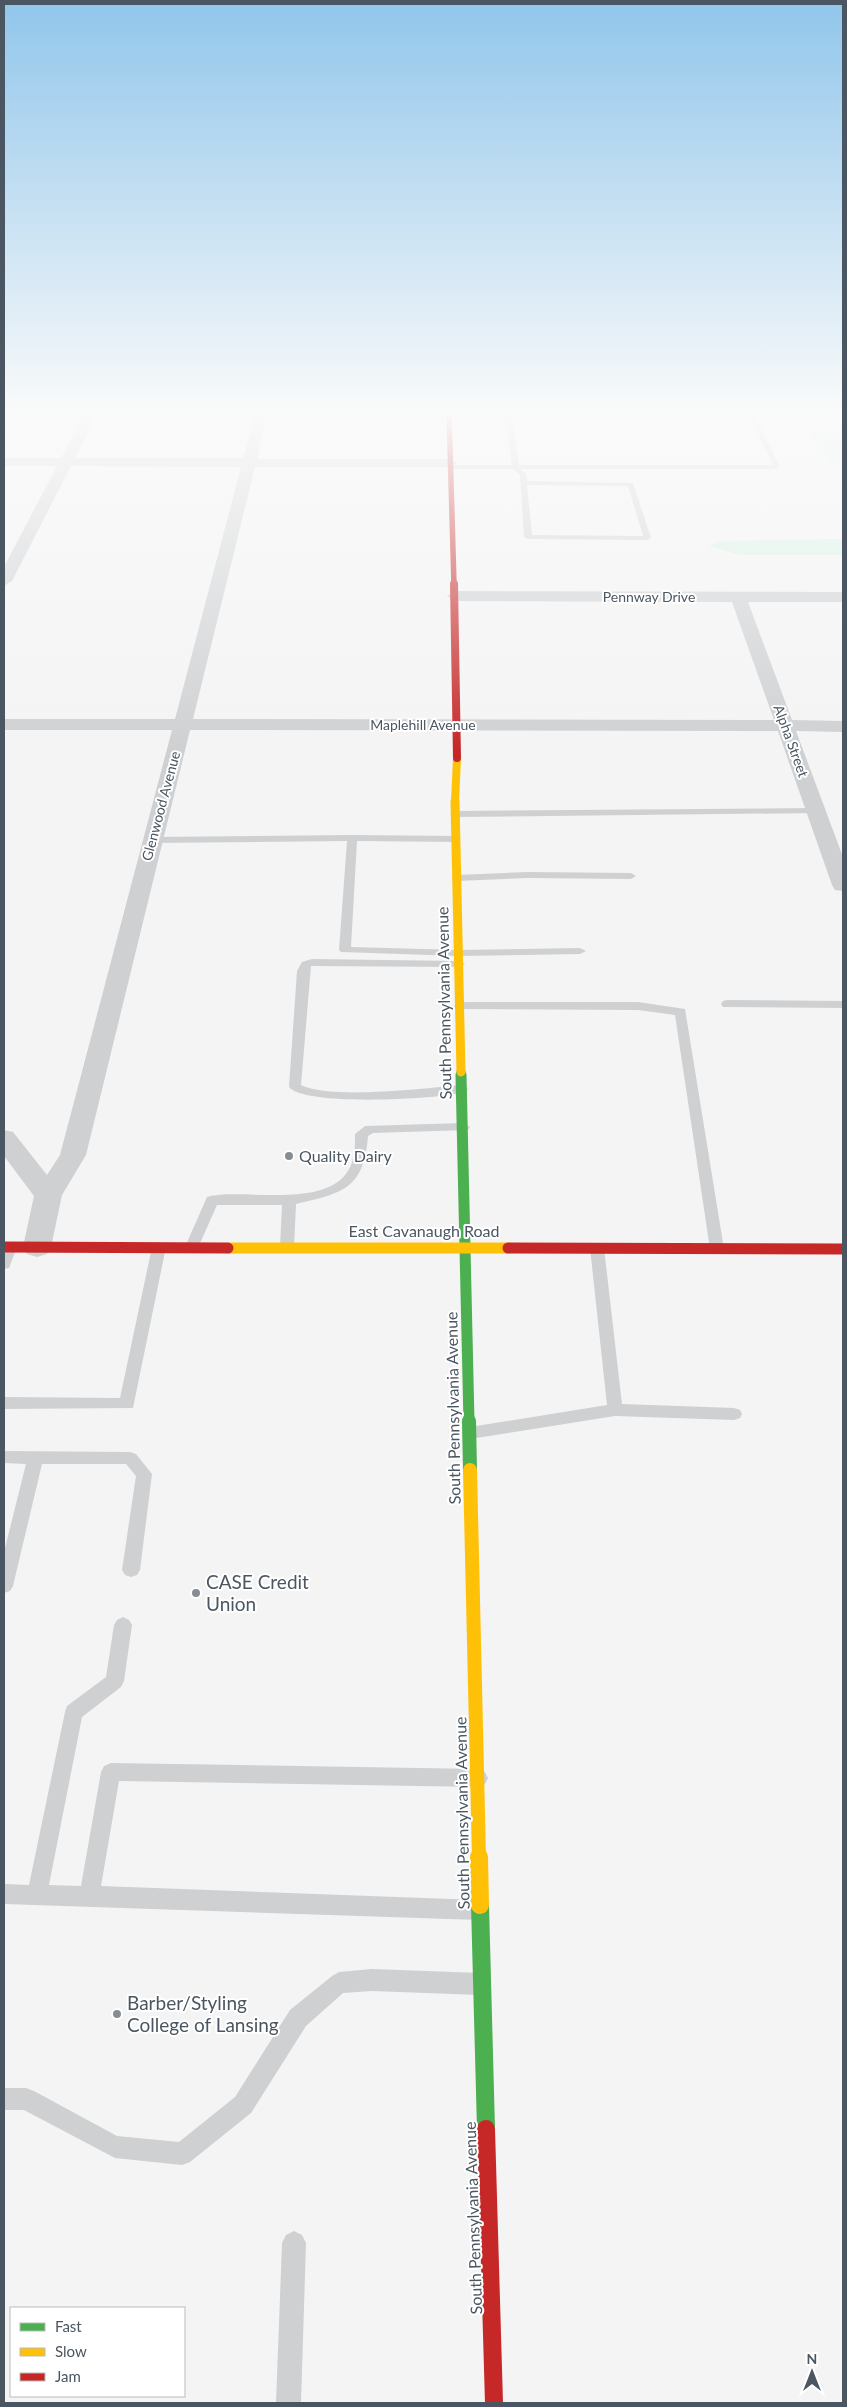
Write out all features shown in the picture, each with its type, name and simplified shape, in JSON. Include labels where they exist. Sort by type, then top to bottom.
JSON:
[{"type":"main road","name":"South Pennsylvania Avenue","points":[[452,524],[458,725],[456,839],[480,1910],[494,2403]]},
{"type":"main road","name":"East Cavanaugh Road","points":[[7,1247],[843,1249]]},
{"type":"street","points":[[4,581],[34,524]]},
{"type":"street","name":"Glenwood Avenue","points":[[48,1195],[74,1155],[232,524]]},
{"type":"street","name":"Pennway Drive","points":[[455,596],[843,597]]},
{"type":"street","name":"Alpha Street","points":[[738,597],[843,885]]},
{"type":"street","name":"Maplehill Avenue","points":[[4,724],[843,726]]},
{"type":"street","points":[[4,1138],[48,1195],[37,1247]]},
{"type":"lane","points":[[527,524],[528,538],[647,538],[643,524]]},
{"type":"lane","points":[[456,814],[816,811]]},
{"type":"lane","points":[[352,838],[345,950],[459,958]]},
{"type":"lane","points":[[152,840],[456,839]]},
{"type":"lane","points":[[457,878],[528,875],[631,876]]},
{"type":"lane","points":[[462,1088],[381,1095],[312,1094],[298,1090],[295,1086],[303,971],[306,964],[312,962],[459,958],[580,951]]},
{"type":"lane","points":[[727,1004],[843,1006]]},
{"type":"lane","points":[[460,1006],[638,1006],[681,1012],[718,1249]]},
{"type":"lane","points":[[192,1247],[212,1200],[289,1201],[331,1191],[350,1178],[358,1164],[362,1134],[370,1129],[463,1127]]},
{"type":"lane","points":[[287,1247],[289,1201]]},
{"type":"lane","points":[[4,1264],[7,1247]]},
{"type":"lane","points":[[4,1403],[126,1404],[159,1247]]},
{"type":"lane","points":[[597,1248],[615,1410]]},
{"type":"lane","points":[[470,1433],[615,1410],[734,1414]]},
{"type":"lane","points":[[4,1457],[130,1458],[144,1474],[131,1570]]},
{"type":"lane","points":[[4,1586],[35,1458]]},
{"type":"lane","points":[[37,1895],[74,1712],[115,1681],[124,1625]]},
{"type":"lane","points":[[89,1896],[111,1772],[478,1778]]},
{"type":"lane","points":[[4,1894],[480,1910]]},
{"type":"lane","points":[[4,2099],[26,2099],[115,2147],[182,2154],[243,2105],[298,2018],[339,1983],[372,1980],[482,1985]]},
{"type":"lane","points":[[288,2403],[294,2244]]},
{"type":"green space","points":[[843,539],[843,555],[740,555],[709,546],[719,541]]},
{"type":"traffic: fast","points":[[461,1072],[470,1470]]},
{"type":"traffic: fast","points":[[480,1905],[486,2129]]},
{"type":"traffic: slow","points":[[457,758],[455,814],[461,1072]]},
{"type":"traffic: slow","points":[[228,1248],[508,1248]]},
{"type":"traffic: slow","points":[[470,1470],[480,1905]]},
{"type":"traffic: jam","points":[[452,524],[458,725],[457,758]]},
{"type":"traffic: jam","points":[[4,1247],[228,1248]]},
{"type":"traffic: jam","points":[[508,1248],[843,1249]]},
{"type":"traffic: jam","points":[[486,2129],[494,2403]]},
{"type":"place","name":"Quality Dairy","points":[[289,1156]]},
{"type":"place","name":"CASE Credit Union","points":[[196,1593]]},
{"type":"place","name":"Barber/Styling College of Lansing","points":[[117,2014]]}]
